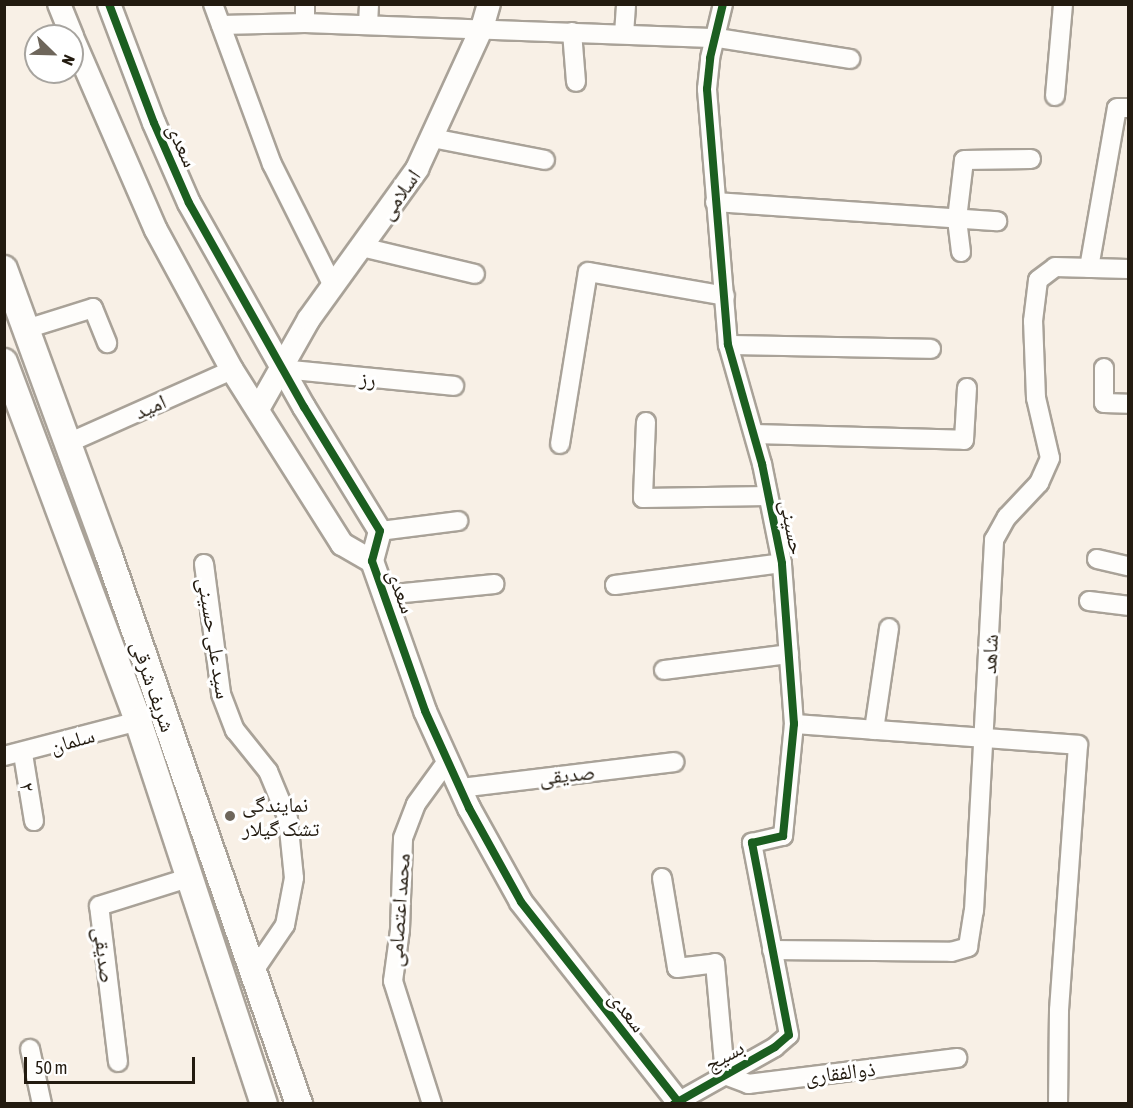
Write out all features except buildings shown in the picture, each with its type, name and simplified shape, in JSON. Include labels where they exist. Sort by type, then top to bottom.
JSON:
[{"type":"main road","name":"شریف شرقی","points":[[4,269],[68,443],[299,1104]]},
{"type":"main road","name":"شریف شرقی","points":[[4,362],[138,721],[264,1104]]},
{"type":"street","name":"سعدی","points":[[59,4],[67,24]]},
{"type":"street","name":"سعدی","points":[[108,4],[153,123],[189,203],[282,369],[380,531],[372,561],[460,788],[521,902],[678,1103]]},
{"type":"street","points":[[213,4],[272,164],[333,286]]},
{"type":"street","points":[[368,24],[369,4]]},
{"type":"street","name":"اسلامی","points":[[258,409],[309,319],[417,169],[482,27],[489,4]]},
{"type":"street","points":[[624,34],[627,4]]},
{"type":"street","name":"حسینی","points":[[723,4],[718,38],[710,58],[707,89],[728,345],[754,434],[782,563],[794,724],[783,837],[752,843],[789,1035]]},
{"type":"street","points":[[1054,96],[1063,4]]},
{"type":"street","points":[[221,25],[305,14],[368,24],[718,38],[850,59]]},
{"type":"street","points":[[572,32],[576,82]]},
{"type":"street","name":"سعدی","points":[[84,64],[156,230],[232,370],[342,544],[372,561]]},
{"type":"street","points":[[1089,268],[1117,108],[1128,108]]},
{"type":"street","points":[[432,138],[545,160]]},
{"type":"street","points":[[961,252],[957,219],[964,160],[1031,159]]},
{"type":"street","points":[[715,202],[997,221]]},
{"type":"street","points":[[362,246],[475,274]]},
{"type":"street","name":"شاهد","points":[[772,950],[951,952],[968,947],[984,739],[994,540],[1007,517],[1039,483],[1050,458],[1036,398],[1033,321],[1038,280],[1055,267],[1128,269]]},
{"type":"street","points":[[560,444],[588,272],[724,296]]},
{"type":"street","points":[[26,329],[93,308],[107,343]]},
{"type":"street","points":[[728,345],[931,349]]},
{"type":"street","points":[[1104,368],[1104,403],[1128,404]]},
{"type":"street","name":"رز","points":[[282,369],[454,386]]},
{"type":"street","name":"امید","points":[[68,443],[232,370]]},
{"type":"street","points":[[754,434],[964,440],[967,388]]},
{"type":"street","points":[[646,422],[643,498],[768,496]]},
{"type":"street","points":[[380,531],[458,521]]},
{"type":"street","points":[[1097,559],[1128,566]]},
{"type":"street","points":[[615,585],[782,563]]},
{"type":"street","name":"سید علی حسینی","points":[[204,564],[221,694],[235,730],[268,771],[288,819],[294,878],[285,925],[253,972]]},
{"type":"street","points":[[384,595],[494,584]]},
{"type":"street","points":[[1089,601],[1128,606]]},
{"type":"street","points":[[874,730],[889,628]]},
{"type":"street","points":[[664,670],[789,654]]},
{"type":"street","name":"سلمان","points":[[4,756],[23,754],[138,721]]},
{"type":"street","points":[[794,724],[1078,745],[1059,1011],[1058,1104]]},
{"type":"street","name":"۲","points":[[23,754],[34,821]]},
{"type":"street","name":"محمد اعتصامی","points":[[432,1104],[393,981],[400,930],[403,838],[416,804],[448,760]]},
{"type":"street","name":"صدیقی","points":[[460,788],[675,762]]},
{"type":"street","name":"صدیقی","points":[[118,1062],[99,906],[189,878]]},
{"type":"street","points":[[662,878],[677,968],[715,963],[725,1075]]},
{"type":"street","name":"بسیج","points":[[678,1103],[789,1035]]},
{"type":"street","points":[[30,1049],[42,1104]]},
{"type":"street","name":"ذوالفقاری","points":[[725,1075],[748,1084],[957,1058]]},
{"type":"cycle path","points":[[109,4],[154,123],[189,203],[304,407],[380,531],[372,561],[425,711],[469,808],[521,902],[680,1104]]},
{"type":"cycle path","points":[[674,1104],[775,1047],[789,1035],[752,843],[783,836],[794,724],[782,563],[762,464],[728,345],[707,89],[710,58],[723,4]]},
{"type":"place","name":"نمایندگی تشک گیلار","points":[[230,816]]}]
